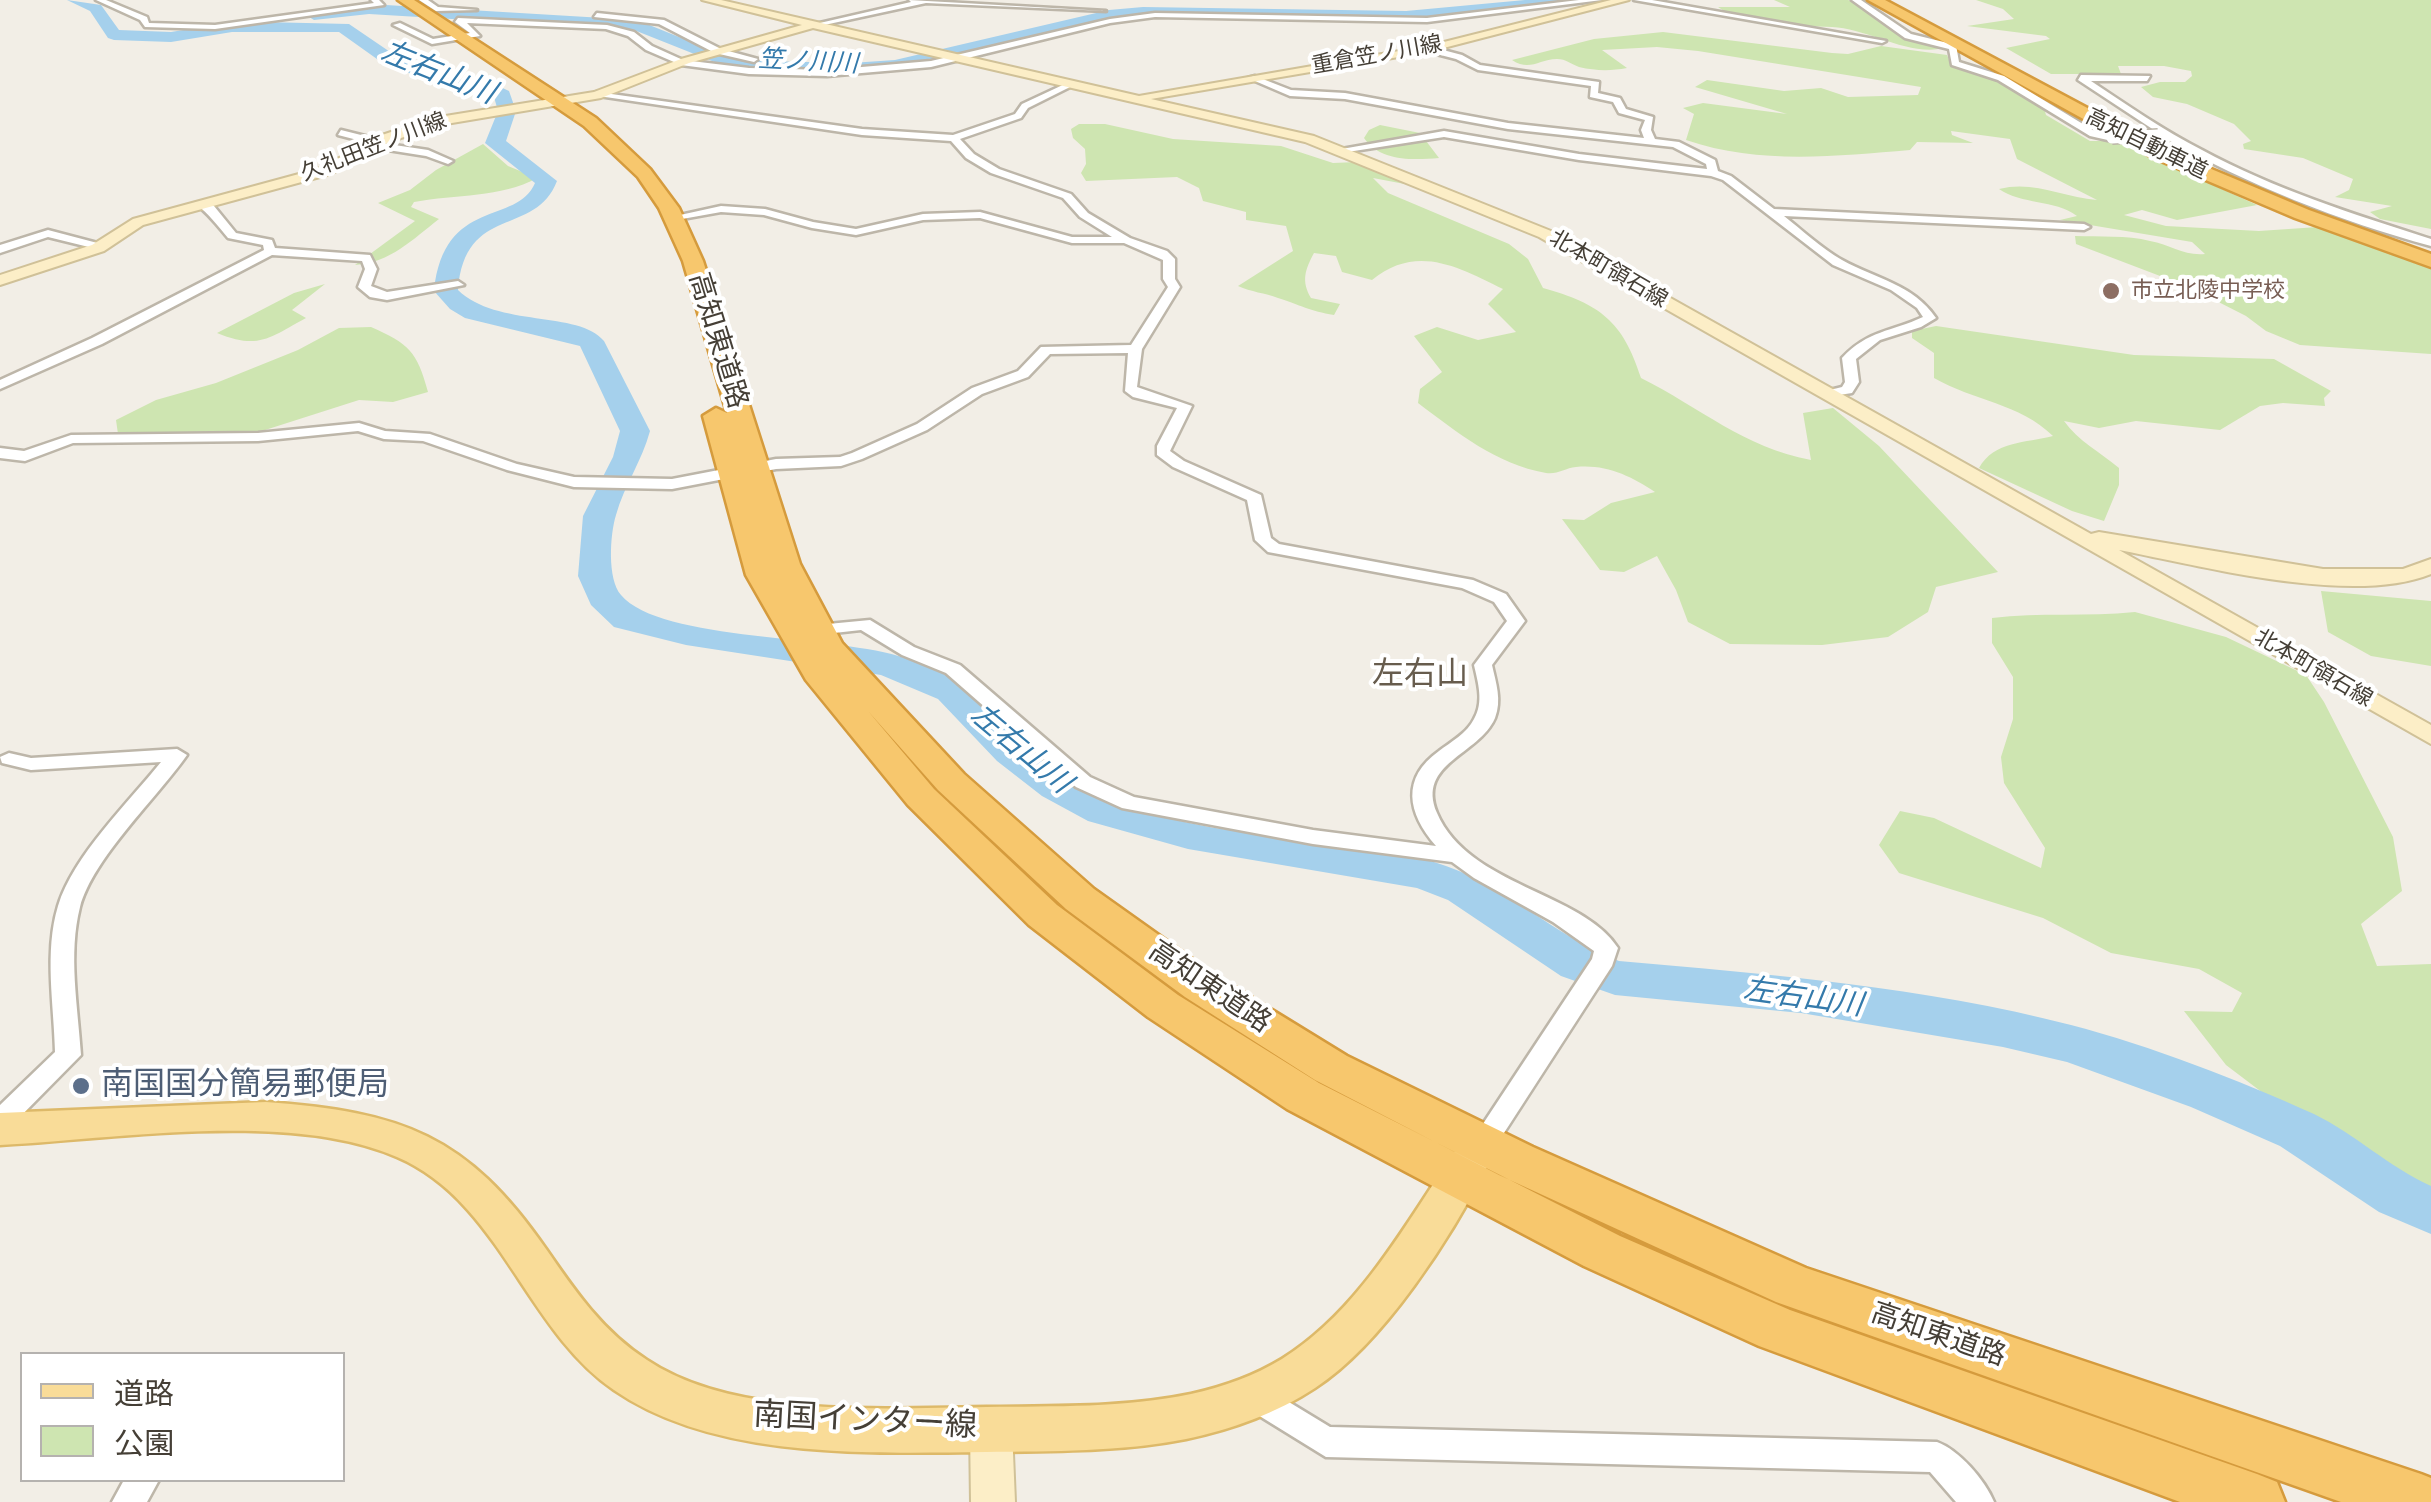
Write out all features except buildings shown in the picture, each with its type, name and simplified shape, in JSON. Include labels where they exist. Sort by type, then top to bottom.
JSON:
[{"type":"highway","name":"高知東道路","points":[[388,0],[431,24]]},
{"type":"highway","name":"高知東道路","points":[[405,0],[431,24],[596,145],[628,175],[652,212],[675,262],[761,574],[921,797],[1043,915],[1162,1006],[1288,1086],[1470,1162],[1794,1286],[2422,1502]]},
{"type":"highway","name":"高知自動車道","points":[[1876,0],[2195,160],[2431,252]]},
{"type":"highway","name":"高知自動車道","points":[[1891,0],[2160,154],[2302,214],[2431,261]]},
{"type":"highway","name":"高知東道路","points":[[541,105],[614,141],[644,173],[676,219],[693,261],[785,564],[818,650]]},
{"type":"highway","name":"高知東道路","points":[[1470,1162],[1602,1251],[1777,1329],[2257,1502]]},
{"type":"main road","name":"北本町領石線","points":[[707,0],[930,52],[959,53],[1070,85],[1342,150],[1546,234],[2431,736]]},
{"type":"main road","name":"重倉笠ノ川線","points":[[1128,98],[1428,48],[1624,0]]},
{"type":"main road","name":"久礼田笠ノ川線","points":[[0,280],[102,247],[138,222],[326,170],[375,144],[438,121],[597,95],[683,61],[815,25]]},
{"type":"main road","points":[[2076,536],[2315,575],[2398,578],[2419,575],[2431,566]]},
{"type":"main road","name":"南国インター線","points":[[0,1130],[282,1119],[375,1134],[412,1145],[454,1168],[484,1195],[592,1346],[632,1378],[727,1413],[920,1431],[1137,1425],[1256,1397],[1297,1374],[1342,1341],[1404,1266],[1470,1162]]},
{"type":"main road","points":[[991,1429],[993,1502]]},
{"type":"street","points":[[100,0],[135,13],[146,26],[174,28],[227,26],[380,5],[375,0]]},
{"type":"street","points":[[913,0],[1102,12],[1449,9],[1523,0]]},
{"type":"street","points":[[999,7],[1010,0]]},
{"type":"street","points":[[930,52],[881,59],[791,62],[717,52],[650,20],[436,9],[431,24],[477,34],[458,20],[607,26],[683,61],[749,71],[813,73],[898,69],[1110,21],[1209,9],[1462,18],[1598,0]]},
{"type":"street","points":[[1638,0],[1882,40]]},
{"type":"street","points":[[1856,0],[1908,36],[1953,47],[1955,63],[2001,78],[2093,134],[2112,138],[2163,135]]},
{"type":"street","points":[[815,25],[926,1]]},
{"type":"street","points":[[1449,9],[1462,18],[1515,29]]},
{"type":"street","points":[[1062,20],[1102,12]]},
{"type":"street","points":[[1034,27],[1048,24]]},
{"type":"street","points":[[1428,48],[1478,67],[1596,84],[1593,95],[1617,100],[1622,111],[1650,119],[1646,130],[1651,142]]},
{"type":"street","points":[[1252,78],[1290,92],[1345,96],[1508,126],[1674,144],[1703,156],[1711,162],[1713,173]]},
{"type":"street","points":[[2147,78],[2081,78],[2163,135],[2328,208],[2431,244]]},
{"type":"street","points":[[597,95],[862,132],[954,138],[1018,116],[1025,106],[1070,85]]},
{"type":"street","points":[[341,133],[448,161]]},
{"type":"street","points":[[1342,150],[1444,134],[1727,178],[1837,262],[1895,287],[1927,311],[1930,318],[1922,323],[1874,338],[1861,348],[1850,358],[1852,382],[1847,390],[1831,394]]},
{"type":"street","points":[[954,138],[970,156],[994,172],[1067,196],[1084,215],[1126,240],[1164,253],[1169,259],[1169,280],[1174,287],[1135,349],[1130,388],[1138,394],[1185,406],[1185,412],[1165,438],[1162,452],[1168,459],[1241,488],[1255,498],[1263,540],[1274,548],[1467,584],[1500,598],[1510,608],[1516,621],[1483,664],[1493,690],[1483,725],[1433,763],[1422,788],[1424,809],[1438,834],[1462,856],[1522,898],[1596,938],[1606,948],[1597,970],[1470,1162]]},
{"type":"street","points":[[202,205],[210,208],[232,236],[268,242],[270,251]]},
{"type":"street","points":[[676,219],[720,209],[765,212],[856,232],[923,216],[980,216],[1072,240],[1126,240]]},
{"type":"street","points":[[1770,212],[2084,227]]},
{"type":"street","points":[[0,249],[48,233],[102,247]]},
{"type":"street","points":[[0,385],[97,341],[270,251],[366,258],[371,269],[364,286],[374,294],[450,286]]},
{"type":"street","points":[[0,453],[25,456],[71,439],[258,437],[359,427],[384,435],[425,437],[547,477],[598,484],[672,484],[756,469],[842,461],[922,427],[977,391],[1023,374],[1046,350],[1135,349]]},
{"type":"street","points":[[818,650],[864,624],[908,651],[952,669],[1083,782],[1128,803],[1313,837],[1462,856]]},
{"type":"street","points":[[0,1120],[68,1056],[64,938],[69,904],[82,880],[177,755],[30,764],[9,758]]},
{"type":"street","points":[[1256,1397],[1326,1442],[1937,1456],[1978,1502]]},
{"type":"green space","points":[[1774,0],[1848,0],[1863,5],[1907,38],[1947,47],[1919,49],[1846,29],[1758,22],[1718,7],[1790,7]]},
{"type":"green space","points":[[1976,0],[2431,0],[2431,229],[2380,219],[2370,212],[2392,206],[2335,197],[2349,190],[2353,179],[2303,158],[2244,149],[2243,144],[2251,141],[2234,124],[2187,104],[2153,97],[2141,87],[2185,82],[2192,76],[2191,71],[2164,66],[2118,66],[2121,74],[2051,74],[2006,48],[2050,39],[2046,36],[1967,26],[2014,19],[2003,9]]},
{"type":"green space","points":[[1663,32],[1832,53],[1848,54],[1881,46],[1947,55],[1950,62],[1992,79],[2044,108],[2046,115],[2090,141],[2116,141],[2257,205],[2177,220],[2142,210],[2124,215],[2166,226],[2259,231],[2318,227],[2431,269],[2431,354],[2300,345],[2266,331],[2246,316],[2189,287],[2076,244],[2075,236],[2122,237],[2205,254],[2192,242],[2060,220],[2077,216],[1999,189],[2024,186],[2097,200],[2017,159],[2010,139],[1951,131],[1952,135],[1973,143],[1917,142],[1910,150],[1797,157],[1741,153],[1686,140],[1694,114],[1683,108],[1703,103],[1787,114],[1695,87],[1707,80],[1784,91],[1821,88],[1848,97],[1918,95],[1921,87],[1657,47],[1602,50],[1627,68],[1615,70],[1579,67],[1560,59],[1529,65],[1512,60],[1594,39]]},
{"type":"green space","points":[[1079,124],[1105,124],[1173,139],[1281,146],[1333,163],[1357,162],[1431,189],[1373,178],[1388,193],[1509,244],[1528,259],[1543,288],[1580,301],[1607,318],[1626,342],[1641,378],[1743,436],[1811,460],[1803,413],[1833,408],[1879,446],[1998,572],[1936,587],[1928,612],[1888,637],[1822,645],[1730,644],[1688,622],[1657,556],[1624,572],[1600,570],[1562,519],[1584,520],[1611,503],[1655,492],[1608,469],[1576,467],[1550,473],[1528,469],[1478,446],[1418,403],[1420,389],[1442,372],[1414,336],[1437,327],[1478,340],[1516,332],[1488,304],[1503,289],[1437,262],[1405,263],[1372,280],[1342,272],[1336,256],[1314,253],[1306,270],[1306,286],[1311,298],[1340,304],[1334,315],[1243,288],[1238,286],[1293,251],[1286,226],[1246,220],[1246,212],[1203,201],[1199,188],[1177,177],[1086,181],[1081,173],[1086,164],[1085,149],[1073,138],[1071,129]]},
{"type":"green space","points":[[1380,125],[1420,133],[1439,158],[1409,159],[1379,152],[1364,138],[1369,130]]},
{"type":"green space","points":[[483,144],[508,166],[537,178],[509,189],[414,202],[411,207],[439,219],[390,255],[355,265],[415,221],[378,203],[410,190],[436,170]]},
{"type":"green space","points":[[325,284],[292,310],[306,318],[273,336],[243,341],[217,333],[294,293]]},
{"type":"green space","points":[[1936,326],[2134,355],[2274,359],[2331,391],[2324,398],[2325,406],[2260,406],[2220,430],[2136,421],[2099,428],[2064,421],[2119,468],[2119,485],[2104,521],[2072,511],[1979,468],[2002,448],[2053,436],[2026,416],[1934,378],[1934,353],[1912,338],[1912,331]]},
{"type":"green space","points":[[371,327],[410,350],[428,392],[393,402],[359,400],[262,431],[118,434],[116,420],[156,400],[216,383],[298,350],[339,328]]},
{"type":"green space","points":[[2321,591],[2431,601],[2431,666],[2371,656],[2328,632]]},
{"type":"green space","points":[[2135,612],[2226,637],[2306,675],[2324,702],[2393,837],[2402,891],[2361,924],[2377,966],[2431,964],[2431,1194],[2288,1112],[2226,1065],[2184,1011],[2232,1012],[2242,993],[2199,969],[2111,953],[2043,918],[1899,873],[1879,845],[1900,811],[1934,818],[2041,868],[2045,848],[2004,783],[2001,757],[2013,719],[2013,677],[1992,643],[1992,618]]},
{"type":"waterway","name":"笠ノ川川","points":[[75,0],[96,8],[114,35],[171,37],[232,27]]},
{"type":"waterway","name":"笠ノ川川","points":[[314,15],[369,9],[637,25],[717,58],[764,66],[851,68],[895,65],[1109,15],[1212,10],[1406,16],[1559,0]]},
{"type":"waterway","name":"左右山川","points":[[232,27],[256,23]]},
{"type":"waterway","name":"左右山川","points":[[232,27],[343,27],[390,60],[459,85],[494,89],[503,95],[507,111],[495,143],[546,181],[541,193],[529,203],[475,229],[459,243],[449,263],[446,291],[474,313],[591,341],[635,431],[628,457],[599,516],[595,576],[603,598],[627,619],[686,634],[890,665],[951,691],[1011,752],[1057,787],[1103,811],[1188,835],[1424,874],[1464,889],[1578,964],[1615,978],[1801,995],[2003,1028],[2074,1045],[2209,1093],[2299,1131],[2398,1196],[2431,1211]]},
{"type":"place","name":"市立北陵中学校","points":[[2111,291]]},
{"type":"place","name":"南国国分簡易郵便局","points":[[81,1086]]},
{"type":"district","name":"左右山","points":[[1420,676]]}]
